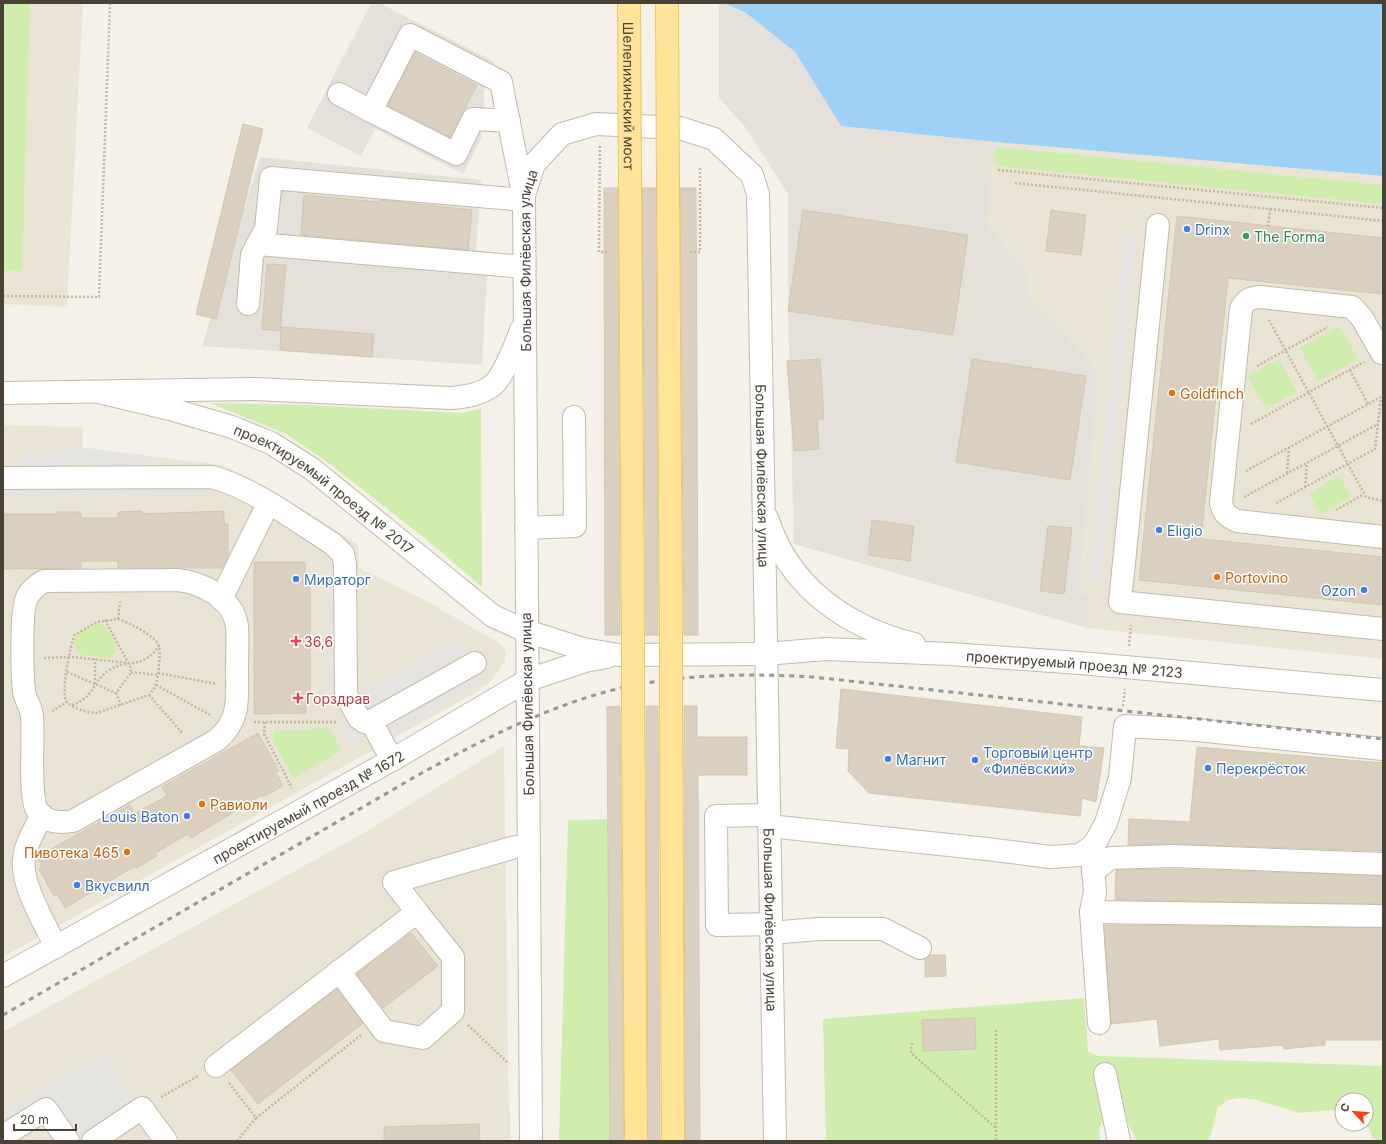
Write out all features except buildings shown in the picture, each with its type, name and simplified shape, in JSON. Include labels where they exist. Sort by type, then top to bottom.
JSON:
[{"type":"main road","name":"Шелепихинский мост","points":[[630,3],[636,1141]]},
{"type":"main road","points":[[667,3],[673,1141]]},
{"type":"street","points":[[248,304],[252,254],[266,229],[271,178],[524,197],[502,82],[410,36],[371,111]]},
{"type":"street","points":[[339,94],[456,154],[473,119],[509,121]]},
{"type":"street","name":"Большая Филёвская улица","points":[[532,1141],[528,680],[526,631],[524,197],[534,164],[562,134],[596,124],[680,128],[714,139],[752,175],[758,194],[768,820],[775,1141]]},
{"type":"street","points":[[1158,225],[1120,602],[1383,629]]},
{"type":"street","points":[[258,244],[524,267]]},
{"type":"street","points":[[1382,353],[1358,311],[1347,305],[1257,297],[1250,298],[1244,303],[1241,309],[1221,503],[1222,509],[1228,517],[1242,522],[1383,536]]},
{"type":"street","name":"проектируемый проезд № 2017","points":[[3,393],[254,389],[450,398],[470,396],[492,385],[508,361],[525,318]]},
{"type":"street","name":"проектируемый проезд № 2017","points":[[99,392],[170,409],[232,427],[271,443],[312,468],[493,616],[526,631],[584,649],[619,655]]},
{"type":"street","points":[[526,528],[575,526],[574,417]]},
{"type":"street","points":[[3,478],[212,477],[237,485],[333,544],[343,554],[345,564],[347,698],[363,717],[392,760]]},
{"type":"street","points":[[763,503],[772,531],[785,558],[822,601],[856,623],[888,638],[951,654]]},
{"type":"street","points":[[221,598],[268,504]]},
{"type":"street","points":[[44,581],[188,581],[207,588],[221,598],[232,613],[237,625],[237,708],[230,726],[217,740],[73,821],[61,823],[52,821],[42,815],[36,808],[33,789],[32,716],[24,690],[24,660],[24,606],[30,593],[44,581]]},
{"type":"street","name":"проектируемый проезд № 2123","points":[[619,655],[766,654],[826,649],[951,654],[1080,663],[1383,690]]},
{"type":"street","name":"проектируемый проезд № 1672","points":[[3,976],[392,760],[528,680],[585,661],[619,655]]},
{"type":"street","points":[[363,717],[475,663]]},
{"type":"street","points":[[920,948],[883,929],[771,928],[717,925],[716,816],[768,820],[1050,857],[1080,855],[1094,845],[1106,823],[1123,766],[1125,726],[1197,730],[1383,749]]},
{"type":"street","points":[[42,815],[27,846],[23,867],[27,886],[56,947]]},
{"type":"street","points":[[340,971],[384,1031],[423,1038],[452,1011],[453,957],[394,882],[515,847]]},
{"type":"street","points":[[1086,850],[1092,857],[1095,892],[1091,912],[1099,1023]]},
{"type":"street","points":[[1093,872],[1110,858],[1173,856],[1383,864]]},
{"type":"street","points":[[216,1066],[417,912]]},
{"type":"street","points":[[1091,912],[1383,916]]},
{"type":"street","points":[[1105,1074],[1119,1141]]},
{"type":"street","points":[[93,1141],[142,1108],[166,1141]]},
{"type":"street","points":[[3,1136],[46,1109],[68,1141]]},
{"type":"path","points":[[3,296],[99,298],[110,3]]},
{"type":"path","points":[[600,146],[599,252],[610,252]]},
{"type":"path","points":[[690,252],[700,252],[700,167]]},
{"type":"path","points":[[998,170],[1383,208]]},
{"type":"path","points":[[1015,183],[1383,221]]},
{"type":"path","points":[[1268,226],[1270,209]]},
{"type":"path","points":[[1257,297],[1366,497],[1383,501]]},
{"type":"path","points":[[1234,378],[1358,311]]},
{"type":"path","points":[[1228,437],[1382,353]]},
{"type":"path","points":[[1350,370],[1368,404]]},
{"type":"path","points":[[1223,483],[1382,396]]},
{"type":"path","points":[[1242,522],[1375,449],[1382,396]]},
{"type":"path","points":[[1222,509],[1379,424]]},
{"type":"path","points":[[1287,474],[1289,447]]},
{"type":"path","points":[[1304,488],[1307,463]]},
{"type":"path","points":[[116,619],[122,621],[152,637],[159,646],[158,674],[156,685],[149,695],[93,713],[67,702],[65,696],[66,672],[72,641],[76,634],[97,622],[105,620],[116,619]]},
{"type":"path","points":[[105,620],[131,672]]},
{"type":"path","points":[[72,705],[86,698],[101,677],[111,670],[146,660],[159,646]]},
{"type":"path","points":[[24,660],[69,656],[128,664]]},
{"type":"path","points":[[95,659],[96,684]]},
{"type":"path","points":[[66,672],[116,693],[121,705]]},
{"type":"path","points":[[131,672],[158,674],[237,688]]},
{"type":"path","points":[[116,693],[131,672]]},
{"type":"path","points":[[156,685],[230,726]]},
{"type":"path","points":[[149,695],[198,751]]},
{"type":"path","points":[[255,722],[339,722],[363,717]]},
{"type":"path","points":[[265,722],[264,734],[292,788]]},
{"type":"path","points":[[452,1011],[514,1068]]},
{"type":"path","points":[[237,1141],[256,1118],[378,1022]]},
{"type":"path","points":[[996,1030],[996,1141]]},
{"type":"path","points":[[912,1043],[911,1053],[996,1128]]},
{"type":"path","points":[[142,1108],[216,1066],[256,1118]]},
{"type":"shaded area","points":[[3,3],[83,3],[67,307],[3,304]]},
{"type":"shaded area","points":[[371,3],[379,3],[495,62],[485,82],[481,139],[463,174],[375,129],[361,156],[307,128]]},
{"type":"shaded area","points":[[719,3],[724,3],[746,13],[795,52],[842,126],[995,142],[987,227],[1028,270],[1026,291],[1099,372],[1079,593],[1089,595],[1087,628],[794,544],[788,311],[788,194],[746,128],[719,98]]},
{"type":"shaded area","points":[[995,142],[1383,176],[1383,659],[1087,628],[1089,595],[1079,594],[1099,372],[1026,291],[987,227]]},
{"type":"shaded area","points":[[260,157],[481,180],[476,254],[488,254],[482,365],[202,346]]},
{"type":"shaded area","points":[[1125,235],[1137,236],[1101,582],[1089,581]]},
{"type":"shaded area","points":[[3,425],[83,427],[82,448],[223,465],[276,492],[358,545],[359,568],[421,598],[501,644],[506,652],[505,662],[490,682],[473,694],[3,957]]},
{"type":"shaded area","points":[[81,447],[150,456],[148,471],[83,463],[22,471],[20,456]]},
{"type":"shaded area","points":[[202,480],[202,496],[3,497],[3,481]]},
{"type":"shaded area","points":[[326,562],[341,562],[341,705],[327,705]]},
{"type":"shaded area","points":[[457,640],[465,654],[361,712],[353,698]]},
{"type":"shaded area","points":[[474,670],[481,684],[388,737],[379,722]]},
{"type":"shaded area","points":[[352,718],[364,740],[351,748],[339,725]]},
{"type":"shaded area","points":[[504,746],[508,1072],[511,1141],[3,1141],[3,1032],[367,831]]},
{"type":"shaded area","points":[[106,1054],[142,1108],[93,1141],[68,1141],[46,1109],[15,1128],[4,1110]]},
{"type":"green space","points":[[3,3],[30,3],[22,271],[3,271]]},
{"type":"green space","points":[[996,147],[1383,185],[1383,204],[995,166]]},
{"type":"green space","points":[[1340,326],[1358,359],[1318,381],[1300,348]]},
{"type":"green space","points":[[1279,359],[1297,392],[1266,409],[1248,376]]},
{"type":"green space","points":[[210,403],[307,405],[461,413],[481,409],[482,587],[427,540],[330,464],[286,434]]},
{"type":"green space","points":[[1340,476],[1351,497],[1321,514],[1309,493]]},
{"type":"green space","points":[[100,624],[110,632],[116,645],[116,653],[110,658],[81,655],[75,649],[78,635],[86,629]]},
{"type":"green space","points":[[330,728],[341,751],[293,778],[273,740],[274,731]]},
{"type":"green space","points":[[609,819],[611,1141],[559,1141],[568,820]]},
{"type":"green space","points":[[1084,998],[1088,1052],[1099,1056],[1383,1066],[1383,1141],[1373,1139],[1370,1132],[1374,1132],[1374,1092],[1334,1092],[1334,1110],[1300,1113],[1253,1099],[1240,1098],[1228,1100],[1218,1107],[1208,1141],[1137,1141],[1125,1118],[1104,1118],[1099,1129],[1100,1141],[826,1141],[823,1019]]},
{"type":"water","points":[[724,3],[1383,3],[1383,176],[995,142],[841,126],[795,52],[746,13]]},
{"type":"railway","points":[[3,1015],[420,774],[465,750],[536,716],[584,698],[634,685],[710,676],[762,675],[813,677],[1383,739]]},
{"type":"place","name":"Drinx","points":[[1187,229]]},
{"type":"place","name":"The Forma","points":[[1246,236]]},
{"type":"place","name":"Goldfinch","points":[[1172,393]]},
{"type":"place","name":"Eligio","points":[[1159,530]]},
{"type":"place","name":"Portovino","points":[[1217,577]]},
{"type":"place","name":"Мираторг","points":[[296,579]]},
{"type":"place","name":"Ozon","points":[[1364,590]]},
{"type":"place","name":"36,6","points":[[296,641]]},
{"type":"place","name":"Горздрав","points":[[298,698]]},
{"type":"place","name":"Магнит","points":[[888,759]]},
{"type":"place","name":"Торговый центр «Филёвский»","points":[[975,760]]},
{"type":"place","name":"Перекрёсток","points":[[1208,768]]},
{"type":"place","name":"Равиоли","points":[[202,804]]},
{"type":"place","name":"Louis Baton","points":[[187,816]]},
{"type":"place","name":"Пивотека 465","points":[[127,852]]},
{"type":"place","name":"Вкусвилл","points":[[77,885]]}]
